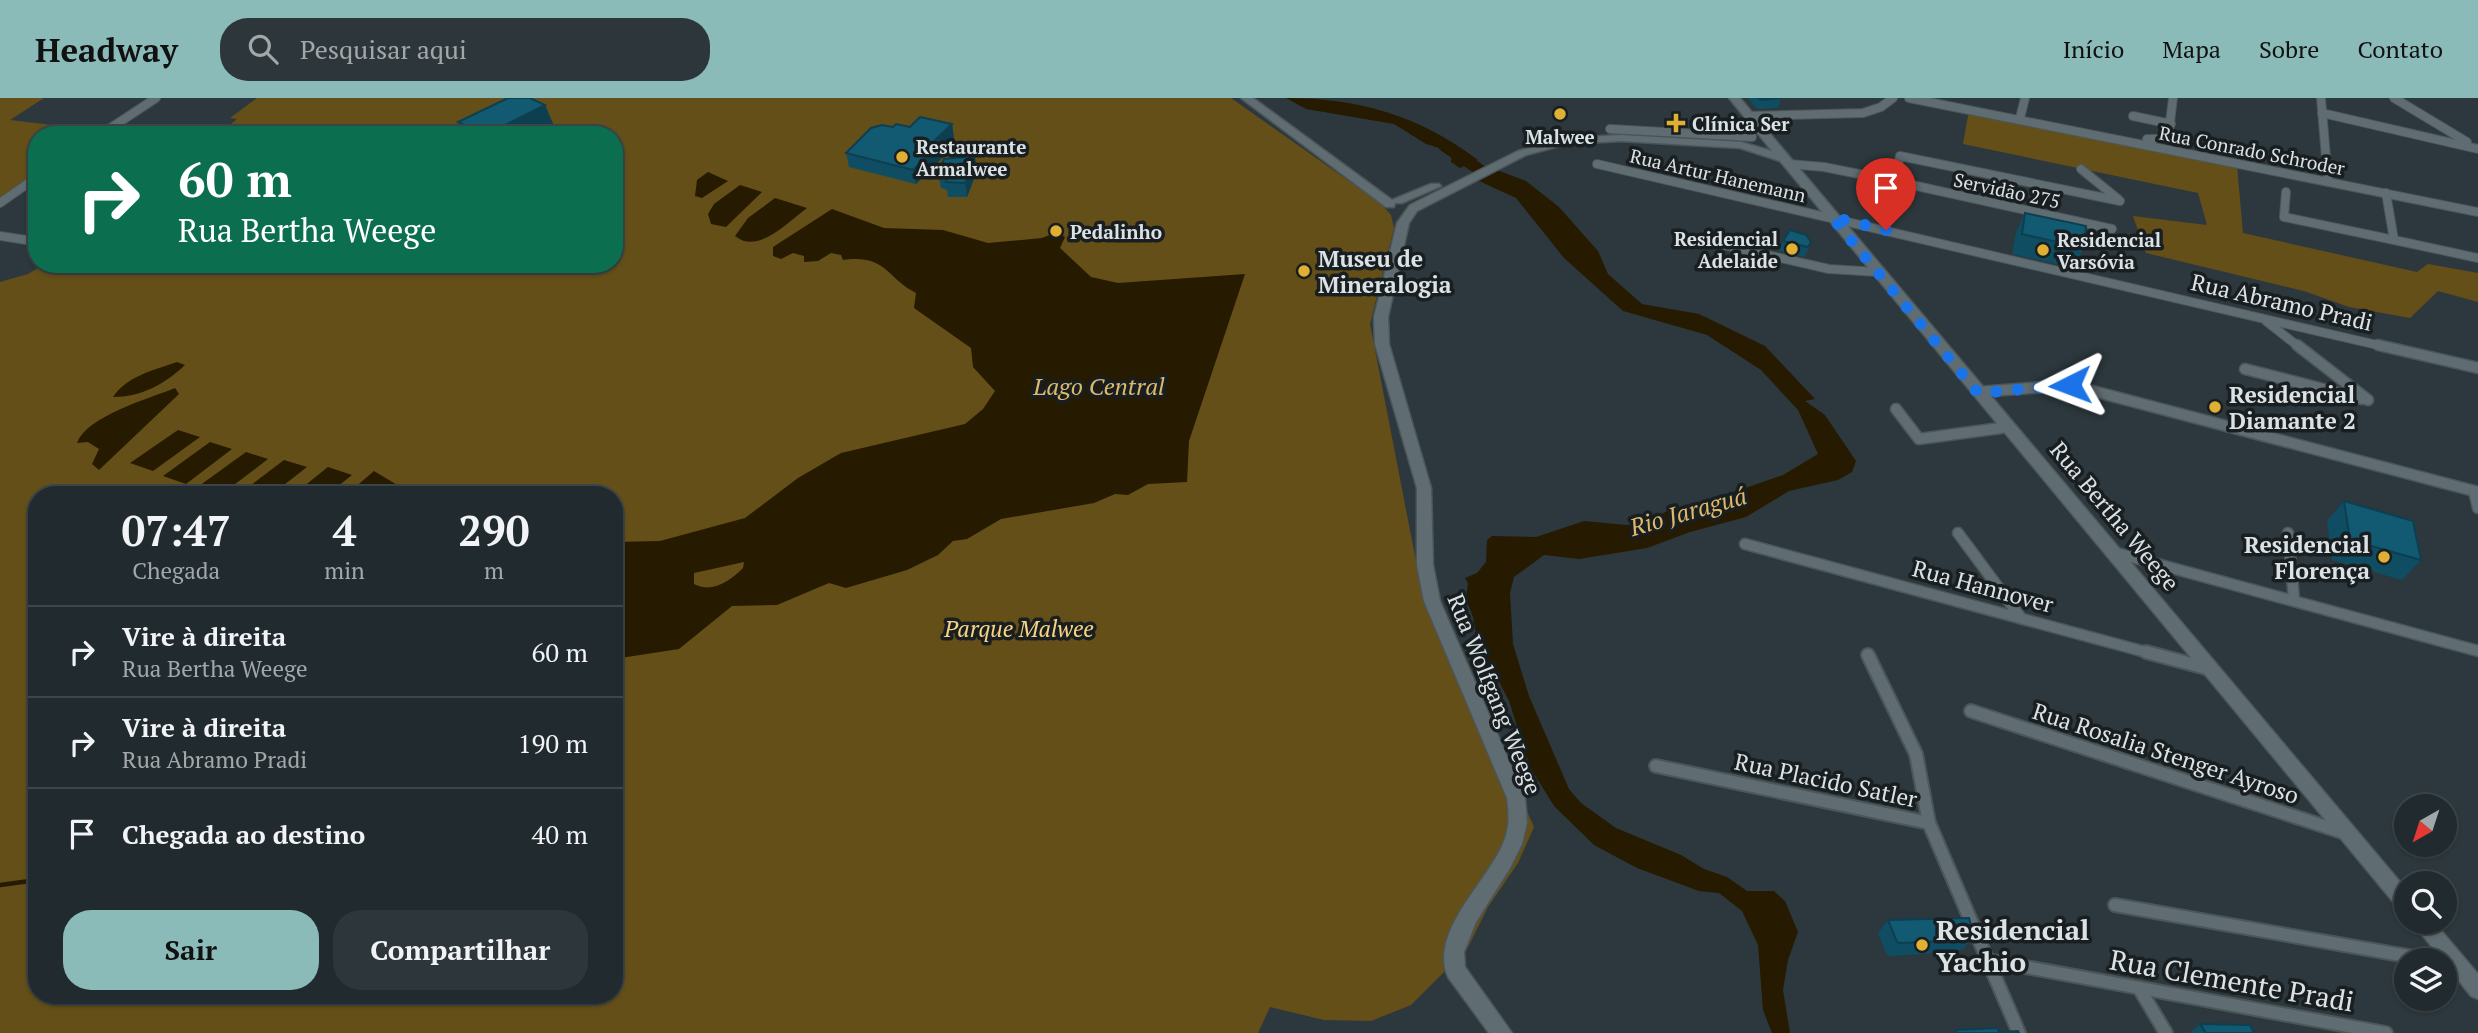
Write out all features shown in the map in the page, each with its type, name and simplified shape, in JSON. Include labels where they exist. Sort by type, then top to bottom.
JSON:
[{"type":"main road","points":[[1247,98],[1409,214]]},
{"type":"main road","name":"Rua Bertha Weege","points":[[1734,98],[1749,116],[1752,138],[1770,146],[1787,162],[2394,889]]},
{"type":"main road","points":[[1394,203],[1454,181],[1493,162],[1534,149],[1579,140],[1752,138],[1770,146]]},
{"type":"main road","points":[[1409,214],[1454,181]]},
{"type":"main road","points":[[1394,203],[1409,201],[1409,214]]},
{"type":"main road","name":"Rua Wolfgang Weege","points":[[1409,214],[1381,317],[1382,344],[1424,488],[1424,565],[1432,601],[1516,798],[1518,827],[1506,857],[1455,945],[1455,970],[1502,1033]]},
{"type":"main road","points":[[2457,969],[2478,989]]},
{"type":"street","points":[[114,126],[156,98]]},
{"type":"street","points":[[1749,116],[1863,113],[1881,107],[1893,98]]},
{"type":"street","name":"Rua Conrado Schroder","points":[[1909,98],[2020,118],[2478,212]]},
{"type":"street","points":[[2020,118],[2025,98]]},
{"type":"street","points":[[2091,133],[2168,139],[2173,98]]},
{"type":"street","points":[[2321,98],[2328,181]]},
{"type":"street","points":[[2394,98],[2467,142]]},
{"type":"street","points":[[2322,113],[2478,149]]},
{"type":"street","points":[[2133,116],[2171,124]]},
{"type":"street","points":[[1610,129],[1752,138]]},
{"type":"street","points":[[1894,181],[1900,156],[2120,201],[2081,169]]},
{"type":"street","name":"Servidão 275","points":[[1787,162],[1894,181],[2112,229]]},
{"type":"street","name":"Rua Artur Hanemann","points":[[1597,164],[1832,217]]},
{"type":"street","points":[[0,203],[28,183]]},
{"type":"street","points":[[2286,192],[2284,217],[2478,258]]},
{"type":"street","points":[[2386,193],[2394,240]]},
{"type":"street","name":"Rua Abramo Pradi","points":[[1832,217],[2478,368]]},
{"type":"street","points":[[0,236],[28,240]]},
{"type":"street","points":[[1697,239],[1829,269],[1878,272]]},
{"type":"street","points":[[2245,369],[2368,400],[2261,317]]},
{"type":"street","points":[[1978,393],[2070,385],[2476,491],[2478,508]]},
{"type":"street","points":[[1896,409],[1919,439],[2008,427]]},
{"type":"street","points":[[1958,533],[2021,618]]},
{"type":"street","points":[[2288,533],[2294,599]]},
{"type":"street","name":"Rua Hannover","points":[[1745,544],[2210,669]]},
{"type":"street","points":[[2113,552],[2294,599],[2478,652]]},
{"type":"street","points":[[1868,655],[1916,754],[1929,823]]},
{"type":"street","name":"Rua Rosalia Stenger Ayroso","points":[[1971,711],[2348,834]]},
{"type":"street","name":"Rua Placido Satler","points":[[1656,766],[1929,823],[2019,1033]]},
{"type":"street","points":[[2115,905],[2394,954]]},
{"type":"street","name":"Rua Clemente Pradi","points":[[1987,960],[2386,1033]]},
{"type":"street","points":[[2139,988],[2166,1033]]},
{"type":"green space","points":[[0,98],[44,98],[10,120],[53,126],[28,126],[28,179],[0,198]]},
{"type":"green space","name":"Parque Malwee","points":[[257,98],[1231,98],[1380,203],[1391,215],[1394,228],[1370,324],[1416,561],[1534,827],[1518,863],[1488,907],[1467,949],[1411,1005],[1371,1021],[1324,1020],[1270,1007],[1258,1033],[0,1033],[0,282],[30,273],[623,273],[623,126],[229,126],[237,119],[230,118]]},
{"type":"green space","points":[[1969,110],[2237,166],[2243,233],[2417,272],[2428,264],[2478,273],[2478,302],[2438,291],[2410,318],[2349,307],[2304,291],[2146,253],[2133,216],[2207,225],[2198,193],[1963,144]]},
{"type":"water","points":[[1286,98],[1339,102],[1388,113],[1434,132],[1478,160],[1460,168],[1451,162],[1452,155],[1449,151],[1426,144],[1394,124],[1306,109]]},
{"type":"water","points":[[1497,170],[1526,181],[1559,207],[1598,251],[1608,274],[1642,304],[1699,314],[1765,346],[1815,399],[1805,401],[1825,415],[1856,461],[1852,472],[1838,480],[1789,491],[1746,517],[1690,532],[1647,548],[1579,559],[1544,555],[1514,577],[1510,593],[1513,644],[1529,696],[1569,789],[1581,803],[1616,828],[1727,877],[1747,891],[1774,891],[1785,901],[1798,932],[1788,960],[1783,990],[1790,1033],[1772,1033],[1763,1010],[1758,945],[1742,911],[1719,893],[1699,891],[1637,868],[1594,845],[1554,806],[1530,767],[1509,701],[1477,639],[1466,599],[1468,583],[1465,578],[1477,573],[1486,562],[1487,540],[1492,536],[1536,537],[1584,521],[1627,525],[1650,521],[1667,511],[1699,504],[1783,475],[1818,454],[1798,410],[1761,370],[1707,335],[1623,311],[1564,258],[1516,198],[1477,180]]},
{"type":"water","points":[[708,172],[728,181],[702,198],[695,196],[697,180]]},
{"type":"water","points":[[740,185],[762,192],[726,227],[711,224],[708,214],[714,204]]},
{"type":"water","points":[[775,198],[807,208],[763,239],[753,242],[735,236],[748,218]]},
{"type":"water","name":"Lago Central","points":[[832,209],[884,228],[943,230],[988,243],[1042,238],[1057,232],[1065,237],[1060,248],[1091,277],[1118,283],[1245,274],[1189,441],[1187,482],[1148,484],[1128,495],[1115,494],[1094,503],[1001,519],[967,539],[953,541],[938,555],[907,570],[846,588],[829,583],[777,605],[732,606],[679,649],[623,658],[623,542],[660,541],[745,518],[798,478],[841,453],[965,424],[983,409],[995,391],[973,367],[971,348],[914,308],[916,293],[878,264],[858,259],[843,260],[841,255],[831,253],[818,261],[804,262],[804,256],[793,253],[781,259],[773,256],[773,247]],"holes":[[[744,562],[743,568],[733,577],[714,586],[701,587],[694,584],[694,573]]]},
{"type":"water","points":[[177,362],[185,365],[161,383],[133,395],[113,397],[133,379]]},
{"type":"water","points":[[175,388],[179,394],[99,470],[92,464],[99,449],[88,442],[77,443],[83,433],[105,417]]},
{"type":"water","points":[[178,430],[200,437],[153,471],[130,463]]},
{"type":"water","points":[[210,442],[232,449],[186,484],[163,476]]},
{"type":"water","points":[[246,452],[268,459],[233,486],[199,486]]},
{"type":"water","points":[[284,460],[307,467],[283,486],[250,486]]},
{"type":"water","points":[[328,467],[352,475],[338,486],[304,486]]},
{"type":"water","points":[[374,471],[399,486],[356,486]]},
{"type":"building","points":[[508,98],[530,98],[545,105],[503,126],[466,126],[458,122]]},
{"type":"building","points":[[920,117],[952,124],[936,139],[942,141],[913,170],[846,153],[871,128],[882,125],[893,127],[896,124],[910,127]]},
{"type":"building","points":[[975,156],[965,183],[946,182],[948,177],[938,174],[944,159]]},
{"type":"building","points":[[2025,213],[2086,226],[2084,248],[2022,234]]},
{"type":"building","points":[[1790,230],[1806,235],[1811,242],[1808,247],[1783,241]]},
{"type":"building","points":[[2344,501],[2413,521],[2421,560],[2350,540]]},
{"type":"building","points":[[1969,918],[1974,937],[1966,937],[1967,940],[1900,943],[1897,942],[1888,920]]},
{"type":"building","points":[[2200,1024],[2250,1025],[2254,1033],[2206,1033]]},
{"type":"building","points":[[1997,1028],[1999,1032],[2019,1033],[1957,1033],[1956,1030]]},
{"type":"waterway","name":"Rio Jaraguá","points":[[1446,147],[1505,186]]},
{"type":"waterway","points":[[0,885],[28,881]]},
{"type":"place","name":"Malwee","points":[[1560,114]]},
{"type":"place","name":"Clínica Ser","points":[[1676,123]]},
{"type":"place","name":"Restaurante Armalwee","points":[[902,157]]},
{"type":"place","name":"Pedalinho","points":[[1056,231]]},
{"type":"place","name":"Residencial Adelaide","points":[[1792,249]]},
{"type":"place","name":"Residencial Varsóvia","points":[[2043,250]]},
{"type":"place","name":"Museu de Mineralogia","points":[[1304,271]]},
{"type":"place","name":"Residencial Diamante 2","points":[[2215,407]]},
{"type":"place","name":"Residencial Florença","points":[[2384,557]]},
{"type":"place","name":"Residencial Yachio","points":[[1922,945]]},
{"type":"route","points":[[1886,230],[1832,217],[1978,393],[2070,385]]}]
